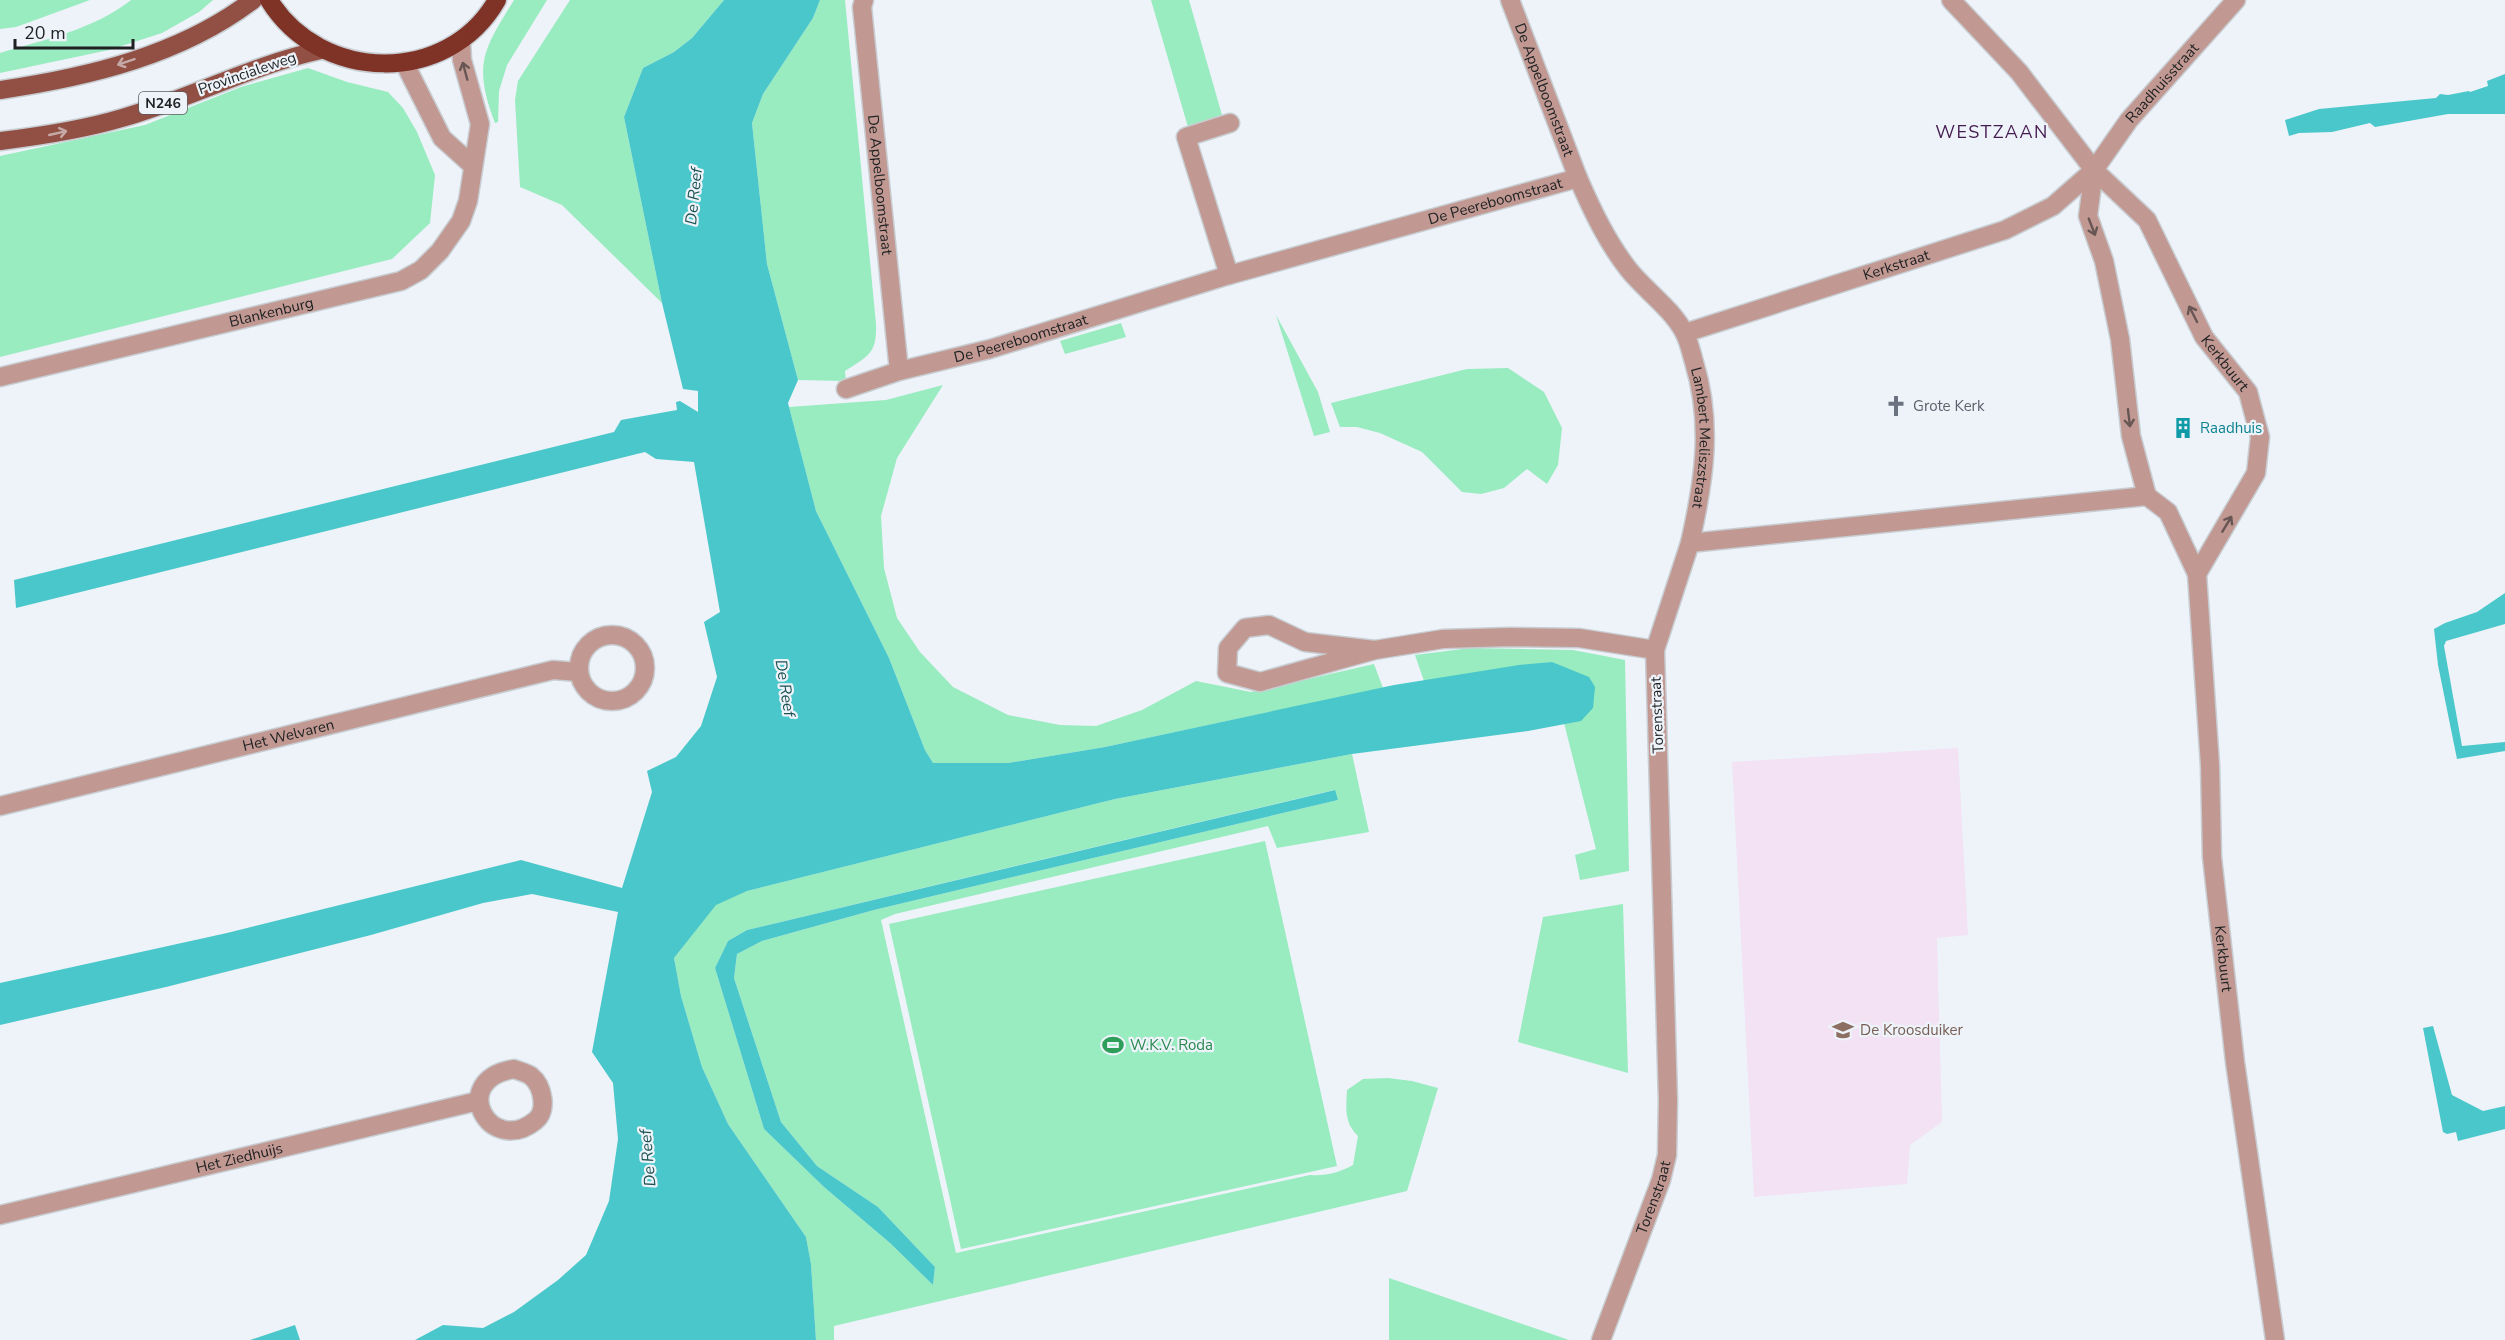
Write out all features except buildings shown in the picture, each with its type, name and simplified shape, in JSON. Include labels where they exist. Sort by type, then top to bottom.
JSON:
[{"type":"highway","points":[[269,0],[288,25],[321,50],[348,60],[376,64],[404,62],[430,55],[461,42],[497,0]]},
{"type":"main road","points":[[0,90],[108,69],[190,40],[231,17],[253,0]]},
{"type":"main road","name":"Provincialeweg","points":[[0,141],[47,135],[122,118],[251,71],[321,50]]},
{"type":"street","name":"De Appelboomstraat","points":[[864,0],[862,7],[899,371]]},
{"type":"street","name":"De Appelboomstraat","points":[[1510,0],[1578,178]]},
{"type":"street","name":"Kerkbuurt","points":[[1951,0],[2019,72],[2094,170],[2147,220],[2204,337],[2248,393],[2260,437],[2256,473],[2197,574]]},
{"type":"street","name":"Raadhuisstraat","points":[[2094,170],[2128,120],[2236,0]]},
{"type":"street","name":"Blankenburg","points":[[0,377],[400,281],[421,270],[440,251],[461,220],[468,201],[480,124],[462,60],[461,42]]},
{"type":"street","points":[[404,62],[442,138],[472,165]]},
{"type":"street","points":[[1229,275],[1186,136],[1230,123]]},
{"type":"street","name":"Kerkstraat","points":[[1685,333],[2006,230],[2053,206],[2094,170]]},
{"type":"street","points":[[1690,543],[2147,496],[2131,436],[2120,339],[2106,272],[2088,216],[2094,170]]},
{"type":"street","name":"De Peereboomstraat","points":[[846,388],[899,371],[990,348],[1229,275],[1578,178],[1603,231],[1629,270],[1676,320],[1685,333]]},
{"type":"street","name":"Lambert Meliszstraat","points":[[1685,333],[1699,378],[1706,433],[1702,488],[1690,543]]},
{"type":"street","name":"Kerkbuurt","points":[[2147,496],[2168,512],[2197,574],[2210,765],[2212,857],[2235,1062],[2275,1340]]},
{"type":"street","name":"Torenstraat","points":[[1601,1340],[1661,1180],[1667,1155],[1668,1100],[1655,650],[1690,543]]},
{"type":"street","points":[[1375,650],[1305,642],[1269,625],[1245,628],[1228,648],[1227,674],[1260,682],[1375,650],[1443,639],[1579,638],[1655,650]]},
{"type":"street","name":"Het Welvaren","points":[[0,806],[553,669],[578,672]]},
{"type":"street","name":"Het Ziedhuijs","points":[[0,1215],[478,1101]]},
{"type":"shaded area","name":"De Kroosduiker","points":[[1958,748],[1968,935],[1937,938],[1942,1122],[1910,1145],[1907,1184],[1754,1197],[1732,762]]},
{"type":"green space","points":[[0,0],[90,0],[16,27],[0,29]]},
{"type":"green space","points":[[131,0],[213,0],[199,12],[162,33],[109,50],[0,73],[0,53],[85,26],[117,10]]},
{"type":"green space","points":[[514,0],[547,0],[507,65],[499,91],[498,122],[495,123],[484,86],[485,58],[495,32]]},
{"type":"green space","points":[[570,0],[724,0],[692,38],[674,52],[643,68],[624,117],[662,303],[562,205],[520,187],[515,100],[518,81]]},
{"type":"green space","points":[[820,0],[845,0],[876,324],[873,348],[870,353],[845,371],[846,381],[798,380],[767,264],[752,123],[763,94],[813,18]]},
{"type":"green space","points":[[1151,0],[1189,0],[1222,115],[1188,127]]},
{"type":"green space","points":[[308,68],[347,82],[388,92],[403,108],[417,132],[435,175],[430,223],[392,259],[0,357],[0,156],[145,125],[241,87]]},
{"type":"green space","points":[[1276,315],[1318,392],[1330,432],[1314,436]]},
{"type":"green space","points":[[1121,323],[1126,337],[1065,354],[1060,341]]},
{"type":"green space","points":[[1508,368],[1544,392],[1562,428],[1558,465],[1547,484],[1527,469],[1504,488],[1481,494],[1462,492],[1422,452],[1380,433],[1357,427],[1340,427],[1331,403],[1467,369]]},
{"type":"green space","points":[[943,385],[897,458],[881,516],[884,568],[897,618],[920,652],[953,687],[1008,715],[1060,725],[1096,726],[1142,710],[1196,681],[1251,692],[1374,664],[1383,688],[1105,747],[1008,763],[933,763],[925,750],[889,658],[816,511],[789,407],[886,400]]},
{"type":"green space","points":[[1470,648],[1573,650],[1625,660],[1629,871],[1580,880],[1575,855],[1596,849],[1564,723],[1593,708],[1552,662],[1424,681],[1415,655]]},
{"type":"green space","points":[[1352,754],[1369,832],[1277,848],[1268,826],[895,914],[881,920],[956,1253],[1310,1175],[1342,1170],[1353,1165],[1358,1136],[1348,1120],[1347,1090],[1363,1079],[1388,1078],[1438,1088],[1407,1191],[834,1326],[834,1340],[816,1340],[811,1264],[806,1237],[728,1124],[702,1067],[681,996],[674,958],[716,904],[747,891],[1115,799]],"holes":[[[1334,790],[1338,800],[874,910],[762,941],[737,954],[734,978],[781,1122],[817,1166],[878,1207],[935,1267],[933,1285],[890,1243],[824,1187],[764,1129],[715,968],[728,941],[747,930]]]},
{"type":"green space","name":"W.K.V. Roda","points":[[1265,841],[1337,1166],[961,1249],[889,924]]},
{"type":"green space","points":[[1623,904],[1628,1073],[1518,1042],[1543,917]]},
{"type":"green space","points":[[1389,1278],[1569,1340],[1389,1340]]},
{"type":"water","name":"De Reef","points":[[724,0],[820,0],[813,18],[763,94],[752,123],[767,264],[798,380],[788,403],[816,511],[889,658],[925,750],[933,763],[1008,763],[1105,747],[1394,685],[1552,662],[1589,677],[1595,687],[1593,708],[1581,721],[1528,731],[1352,754],[1115,799],[747,891],[716,905],[674,958],[681,996],[702,1067],[728,1124],[806,1237],[811,1264],[816,1340],[415,1340],[443,1325],[483,1328],[514,1312],[558,1280],[586,1255],[609,1201],[618,1139],[613,1083],[592,1052],[618,912],[532,894],[483,903],[371,935],[166,987],[0,1025],[0,983],[227,933],[521,860],[622,888],[652,792],[647,771],[676,757],[701,726],[717,677],[704,622],[720,612],[694,462],[656,459],[645,452],[16,608],[14,580],[614,432],[621,420],[677,410],[676,402],[680,401],[698,412],[698,391],[683,389],[662,303],[624,117],[643,68],[674,52],[692,38]]},
{"type":"water","points":[[2505,74],[2505,114],[2448,114],[2375,127],[2370,123],[2332,132],[2299,133],[2289,136],[2285,120],[2319,109],[2436,98],[2440,94],[2470,92],[2488,86],[2487,81]]},
{"type":"water","points":[[2505,593],[2505,624],[2446,641],[2444,646],[2462,746],[2505,742],[2505,751],[2457,759],[2438,665],[2434,629],[2477,612]]},
{"type":"water","points":[[1335,790],[1338,800],[874,910],[762,941],[737,954],[734,978],[781,1122],[817,1166],[878,1207],[935,1267],[933,1285],[890,1243],[824,1187],[764,1129],[715,968],[728,941],[747,930]]},
{"type":"water","points":[[2433,1026],[2452,1095],[2483,1111],[2505,1106],[2505,1129],[2458,1141],[2456,1132],[2447,1134],[2443,1132],[2423,1028]]},
{"type":"water","points":[[295,1325],[300,1340],[250,1340]]},
{"type":"place","name":"Grote Kerk","points":[[1896,406]]},
{"type":"place","name":"Raadhuis","points":[[2183,428]]},
{"type":"place","name":"De Kroosduiker","points":[[1843,1030]]},
{"type":"place","name":"W.K.V. Roda","points":[[1113,1045]]},
{"type":"district","name":"WESTZAAN","points":[[1992,132]]}]
